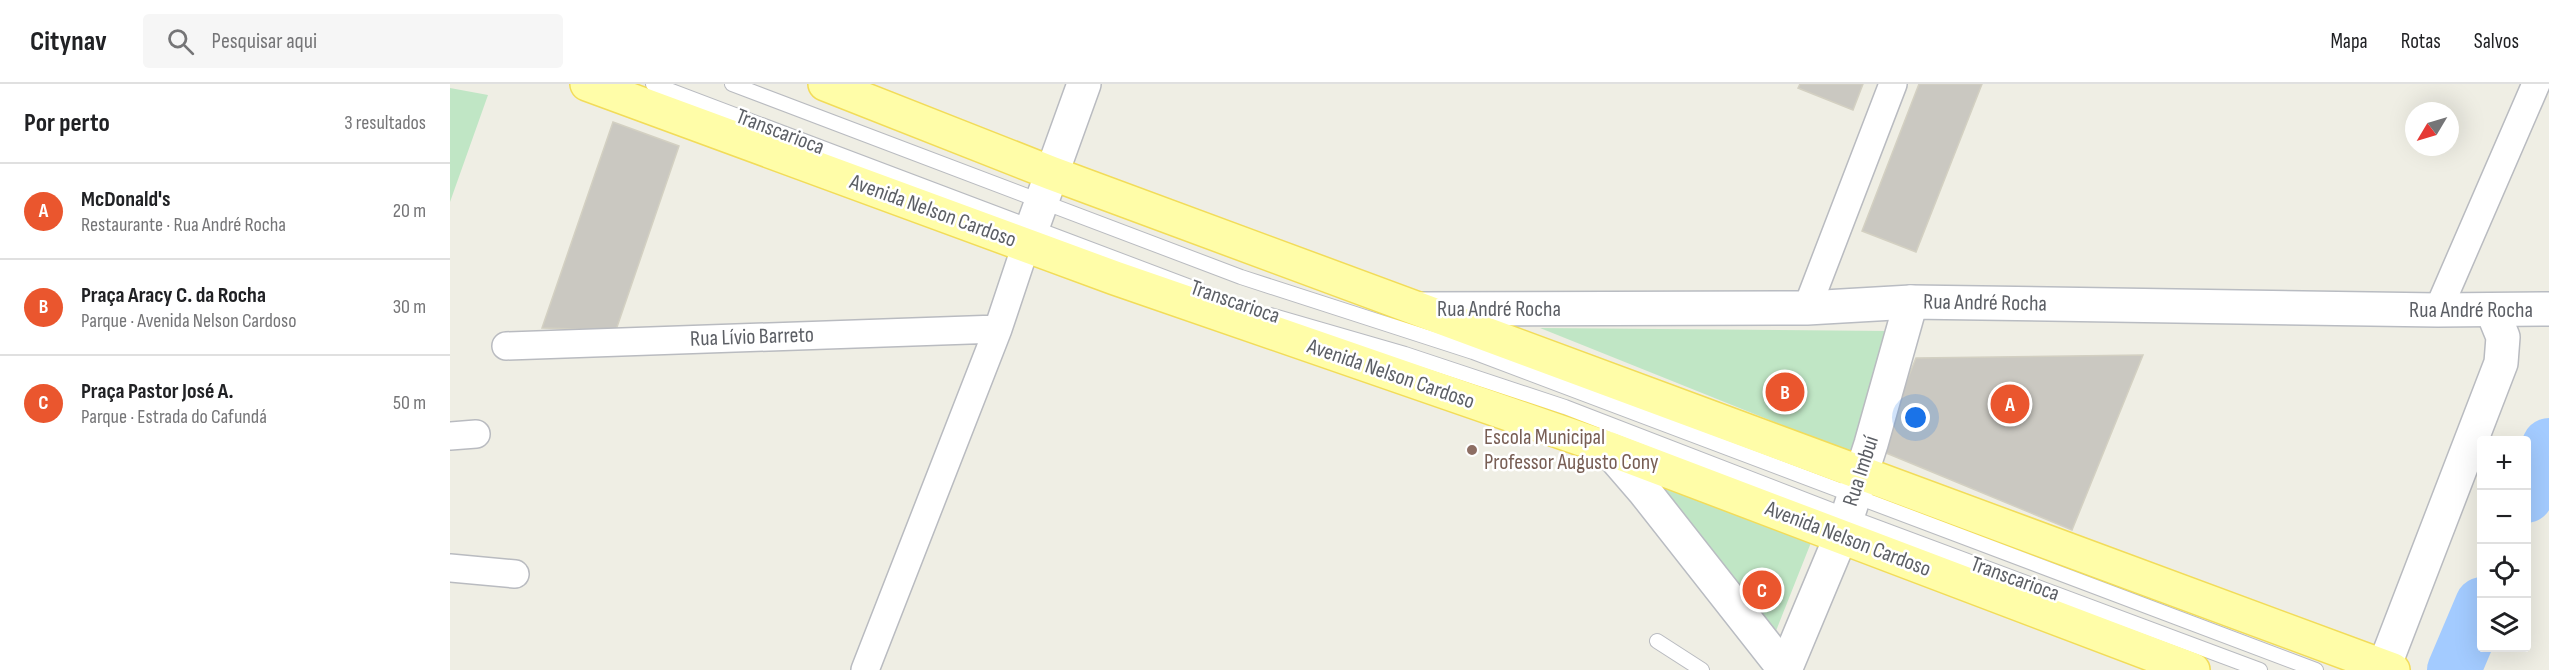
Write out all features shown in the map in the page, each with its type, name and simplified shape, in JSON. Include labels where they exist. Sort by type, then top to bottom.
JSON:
[{"type":"main road","name":"Avenida Nelson Cardoso","points":[[587,84],[1038,211],[1421,309],[1850,505],[2193,670]]},
{"type":"main road","name":"Avenida Nelson Cardoso","points":[[825,84],[1038,211],[1607,448],[1850,505],[2388,668]]},
{"type":"main road","points":[[1038,211],[1083,84]]},
{"type":"main road","name":"Rua André Rocha","points":[[1421,309],[1807,308],[1911,302],[2438,310],[2549,309]]},
{"type":"main road","name":"Rua Imbuí","points":[[1785,670],[1850,505],[1871,444],[1911,302]]},
{"type":"main road","points":[[2388,668],[2501,363],[2503,337],[2492,310]]},
{"type":"main road","points":[[1607,448],[1652,500],[1785,670]]},
{"type":"street","points":[[1807,308],[1893,84]]},
{"type":"street","points":[[2438,310],[2536,84]]},
{"type":"street","points":[[865,670],[998,329],[1038,211]]},
{"type":"street","name":"Rua Lívio Barreto","points":[[506,346],[998,329]]},
{"type":"street","points":[[450,568],[515,574]]},
{"type":"lane","name":"Transcarioca","points":[[653,84],[1473,352],[2260,670]]},
{"type":"lane","name":"Transcarioca","points":[[732,84],[1038,211],[1216,296]]},
{"type":"lane","name":"Transcarioca","points":[[1256,310],[1405,354],[1565,407],[2316,670]]},
{"type":"lane","points":[[1657,641],[1702,670]]},
{"type":"green space","points":[[450,88],[488,95],[450,202]]},
{"type":"green space","points":[[1540,328],[1889,331],[1852,453]]},
{"type":"green space","points":[[1638,472],[1812,540],[1772,641]]},
{"type":"building","points":[[1800,84],[1863,84],[1853,110],[1798,88]]},
{"type":"building","points":[[1919,84],[1982,84],[1916,252],[1862,231]]},
{"type":"building","points":[[613,122],[679,146],[616,330],[542,328]]},
{"type":"building","points":[[2143,355],[2072,530],[1879,450],[1916,358]]},
{"type":"waterway","points":[[2529,490],[2549,445]]},
{"type":"waterway","points":[[2454,670],[2477,616]]},
{"type":"place","name":"Praça Aracy C. da Rocha","points":[[1785,392]]},
{"type":"place","name":"McDonald's","points":[[2010,404]]},
{"type":"place","name":"Escola Municipal Professor Augusto Cony","points":[[1472,450]]},
{"type":"place","name":"Praça Pastor José A.","points":[[1762,590]]}]
